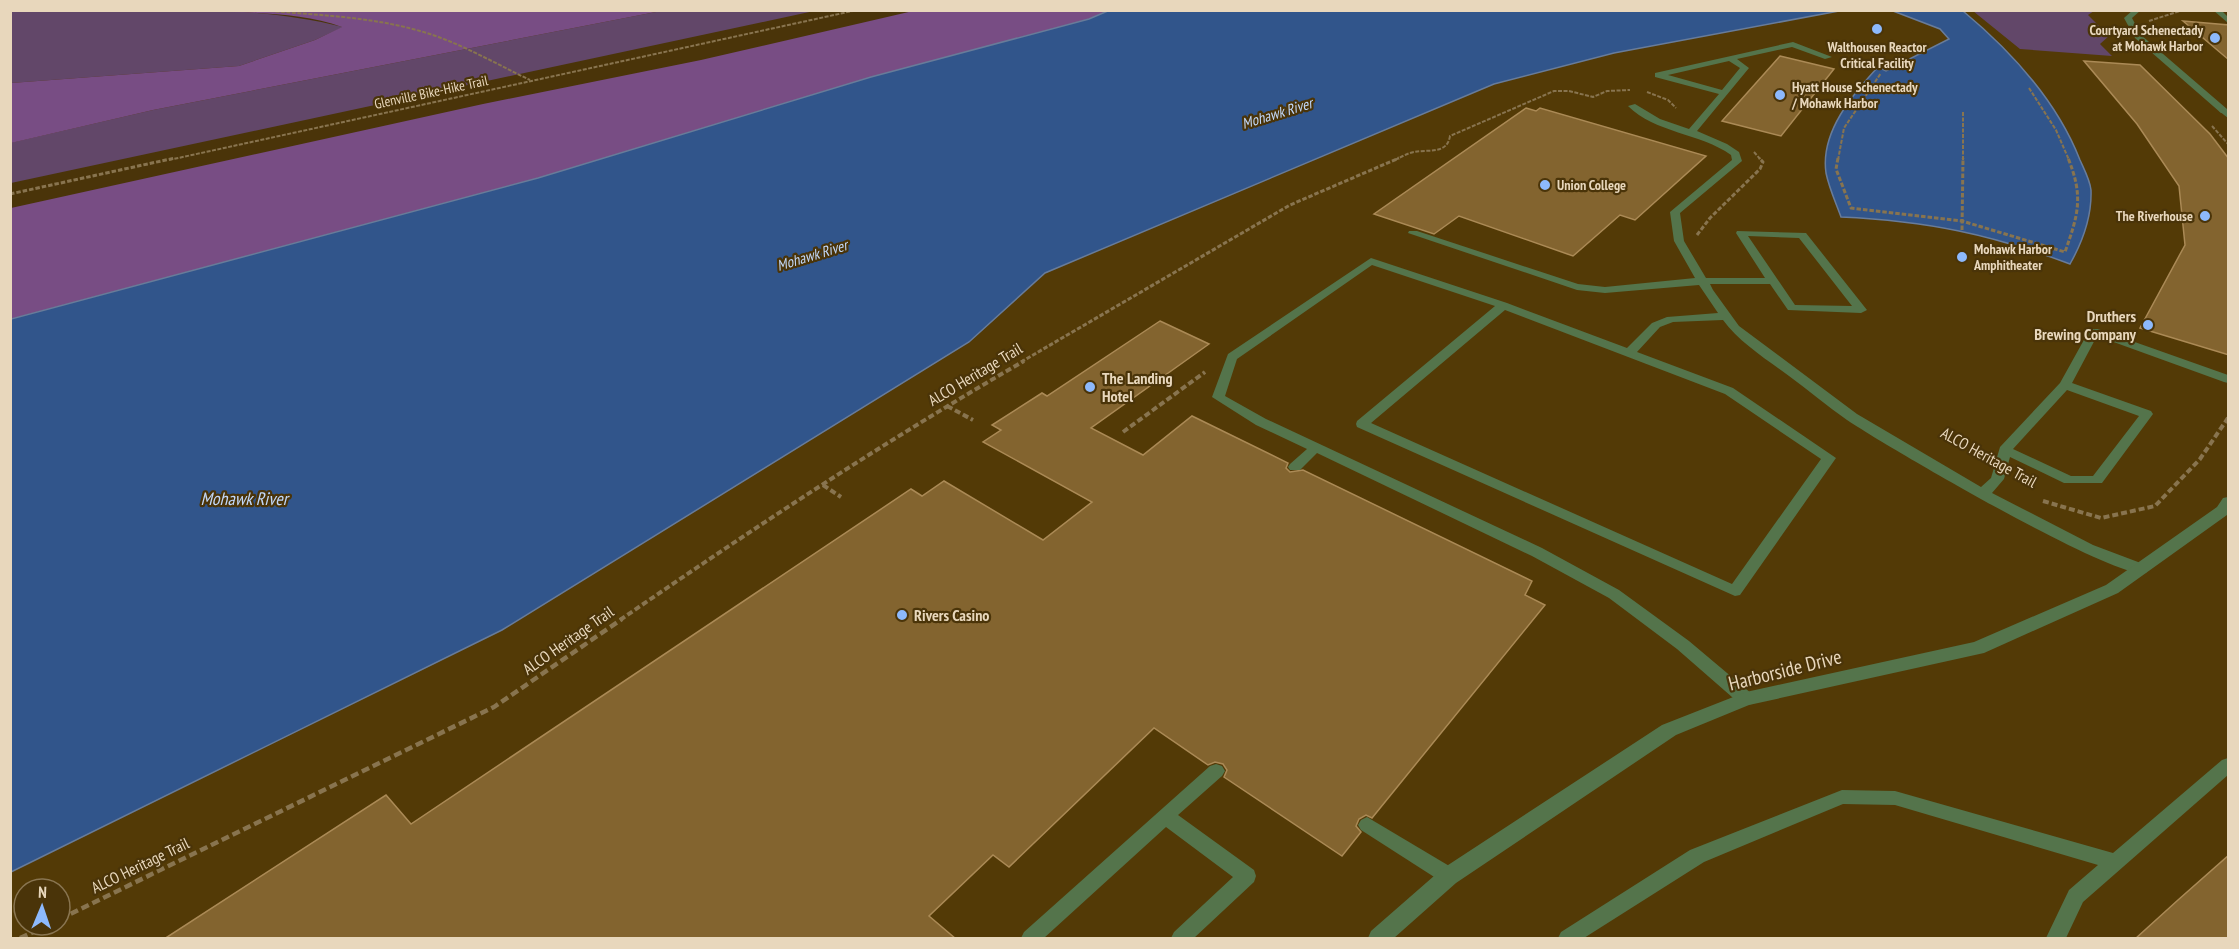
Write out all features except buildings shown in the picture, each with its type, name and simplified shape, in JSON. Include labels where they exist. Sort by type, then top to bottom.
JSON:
[{"type":"street","name":"Harborside Drive","points":[[1380,939],[1449,876],[1669,730],[1746,699],[1978,648],[2112,589],[2222,511],[2229,502]]},
{"type":"lane","points":[[2138,10],[2128,18],[2139,36],[2227,113]]},
{"type":"lane","points":[[2216,10],[2229,21]]},
{"type":"lane","points":[[1725,93],[1658,75],[1793,44],[1828,57]]},
{"type":"lane","points":[[1694,129],[1745,68],[1730,58]]},
{"type":"lane","points":[[1632,105],[1652,118],[1694,129],[1727,146],[1736,154],[1737,161],[1675,212],[1679,242],[1702,281],[1735,328],[1852,417],[1983,494],[2088,549],[2141,569]]},
{"type":"lane","points":[[1413,233],[1577,287],[1605,290],[1702,281],[1773,281]]},
{"type":"lane","points":[[1740,233],[1802,235],[1861,310],[1792,308],[1773,281],[1740,233]]},
{"type":"lane","points":[[1503,305],[1362,424],[1735,591],[1829,458],[1729,391],[1503,305],[1371,261],[1232,357],[1218,397],[1261,422],[1538,552],[1614,594],[1683,645],[1746,699]]},
{"type":"lane","points":[[1628,354],[1656,325],[1671,319],[1726,316]]},
{"type":"lane","points":[[1983,494],[1997,478],[2005,450],[2065,385],[2094,331],[2229,380]]},
{"type":"lane","points":[[2005,450],[2069,480],[2097,480],[2147,414],[2065,385]]},
{"type":"lane","points":[[1295,467],[1316,447]]},
{"type":"lane","points":[[2056,939],[2076,896],[2229,765]]},
{"type":"lane","points":[[1031,939],[1216,771]]},
{"type":"lane","points":[[1568,939],[1696,856],[1842,797],[1895,798],[2115,862]]},
{"type":"lane","points":[[1165,816],[1247,876],[1181,939]]},
{"type":"lane","points":[[1366,825],[1449,876]]},
{"type":"path","points":[[259,10],[354,19],[420,31],[465,49],[531,81]]},
{"type":"path","name":"Glenville Bike-Hike Trail","points":[[10,194],[857,10]]},
{"type":"path","points":[[1881,73],[1844,128],[1836,170],[1851,208],[1962,221],[2065,252],[2078,213],[2077,184],[2053,121],[2029,88]]},
{"type":"path","name":"ALCO Heritage Trail","points":[[72,913],[494,707],[729,545],[947,406],[1290,205],[1413,152],[1443,148],[1449,143],[1450,135],[1554,91],[1569,91],[1593,97],[1607,91],[1634,90]]},
{"type":"path","points":[[1645,92],[1668,100],[1677,110],[1677,118],[1694,129]]},
{"type":"path","points":[[1962,230],[1963,111]]},
{"type":"path","points":[[1700,243],[1697,235],[1705,222],[1717,213],[1760,169],[1763,162],[1759,154],[1748,147]]},
{"type":"path","points":[[1123,432],[1214,365]]},
{"type":"path","points":[[947,406],[973,420]]},
{"type":"path","name":"ALCO Heritage Trail","points":[[2039,500],[2101,518],[2155,507],[2200,459],[2229,418]]},
{"type":"path","points":[[823,485],[841,497]]},
{"type":"shaded area","points":[[178,9],[220,11],[303,19],[343,27],[315,40],[239,66],[11,83],[11,11]]},
{"type":"shaded area","points":[[661,10],[153,110],[11,143],[11,83],[239,66],[315,40],[342,27],[292,16],[205,11]]},
{"type":"shaded area","points":[[661,11],[814,11],[11,183],[10,143],[153,110]]},
{"type":"shaded area","points":[[913,11],[1110,11],[1089,19],[871,77],[538,178],[11,319],[11,208],[483,104],[701,60]]},
{"type":"shaded area","points":[[1839,11],[2228,11],[2228,938],[11,938],[11,872],[502,630],[969,342],[1045,273],[1494,84],[1614,53]]},
{"type":"shaded area","points":[[1973,11],[2094,11],[2088,15],[2109,36],[2100,44],[2112,56],[2020,49]]},
{"type":"water","name":"Mohawk River","points":[[1110,10],[1839,11],[1614,53],[1494,84],[1045,273],[969,342],[502,630],[11,872],[11,319],[538,178],[871,77],[1089,19]]},
{"type":"water","points":[[1893,11],[1963,11],[2015,60],[2046,97],[2070,138],[2087,175],[2091,190],[2086,228],[2070,264],[2013,245],[1958,231],[1902,222],[1841,217],[1827,179],[1825,158],[1828,143],[1840,115],[1858,89],[1878,67],[1886,71],[1949,39],[1940,29]]},
{"type":"place","name":"Walthousen Reactor Critical Facility","points":[[1877,29]]},
{"type":"place","name":"Courtyard Schenectady at Mohawk Harbor","points":[[2215,38]]},
{"type":"place","name":"Hyatt House Schenectady / Mohawk Harbor","points":[[1780,95]]},
{"type":"place","name":"Union College","points":[[1545,185]]},
{"type":"place","name":"The Riverhouse","points":[[2205,216]]},
{"type":"place","name":"Mohawk Harbor Amphitheater","points":[[1962,257]]},
{"type":"place","name":"Druthers Brewing Company","points":[[2148,325]]},
{"type":"place","name":"The Landing Hotel","points":[[1090,387]]},
{"type":"place","name":"Rivers Casino","points":[[902,615]]}]
